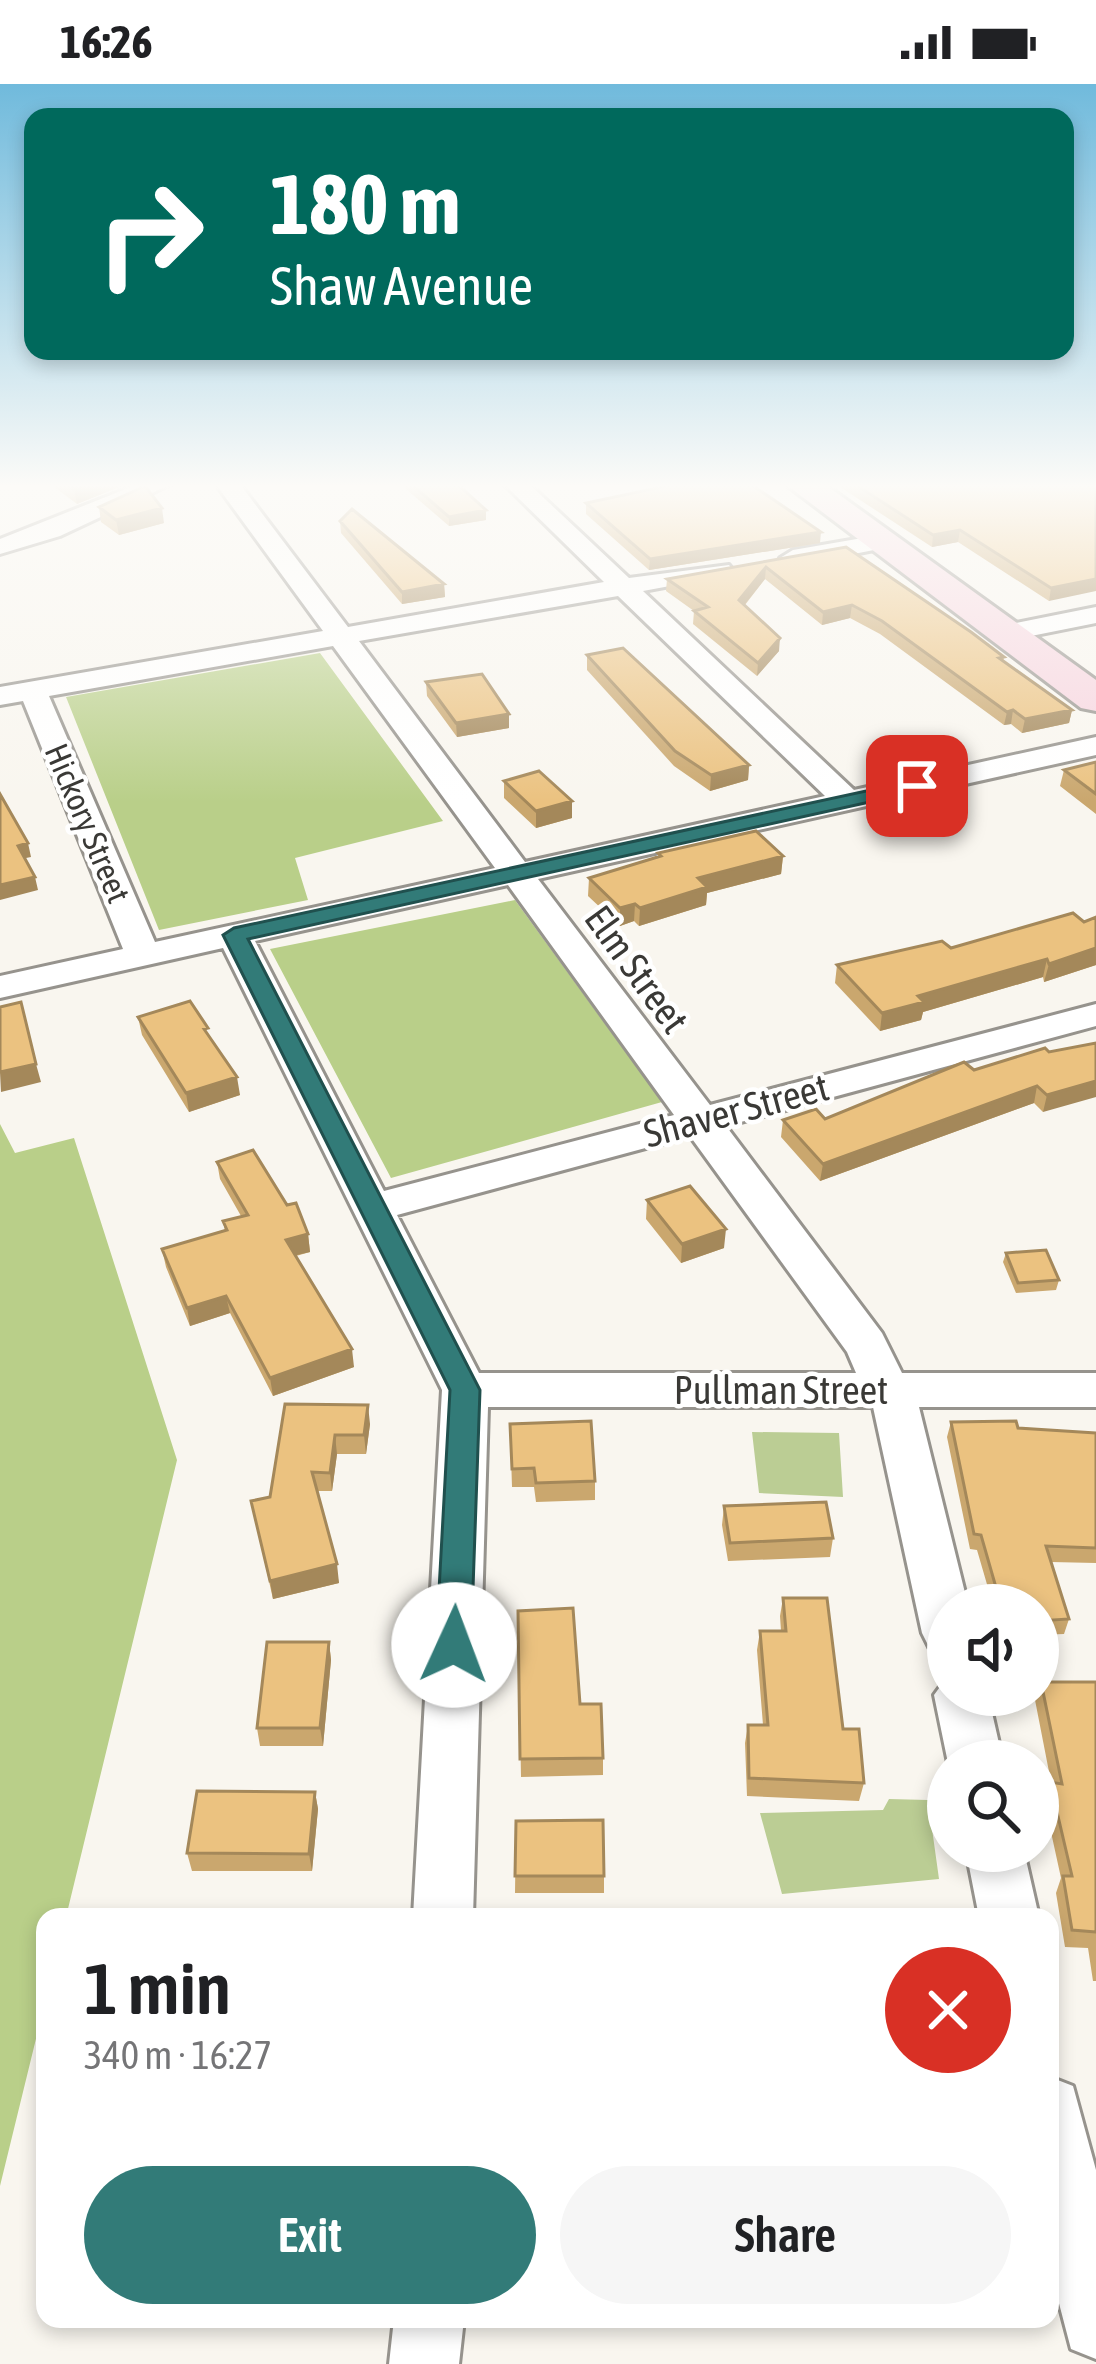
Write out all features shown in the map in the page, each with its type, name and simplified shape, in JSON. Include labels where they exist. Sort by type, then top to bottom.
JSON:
[{"type":"street","name":"Elm Street","points":[[304,589],[696,1120],[840,1305],[890,1390],[902,1420],[937,1584]]},
{"type":"street","points":[[16,694],[611,589]]},
{"type":"street","points":[[628,589],[848,801]]},
{"type":"street","points":[[953,589],[1016,630],[1096,699]]},
{"type":"street","points":[[1016,630],[1096,615]]},
{"type":"street","name":"Hickory Street","points":[[16,694],[143,956]]},
{"type":"street","points":[[0,987],[1096,746]]},
{"type":"street","points":[[234,935],[465,1390],[442,1908]]},
{"type":"street","name":"Shaver Street","points":[[376,1208],[1096,1015]]},
{"type":"street","name":"Pullman Street","points":[[465,1390],[1096,1390]]},
{"type":"street","points":[[999,1872],[1007,1908]]},
{"type":"street","points":[[1059,2151],[1096,2324]]},
{"type":"street","points":[[424,2364],[429,2328]]},
{"type":"green space","points":[[320,653],[443,821],[295,858],[308,900],[159,930],[66,697]]},
{"type":"green space","points":[[515,900],[662,1102],[391,1178],[270,949]]},
{"type":"green space","points":[[0,1124],[15,1153],[74,1138],[177,1460],[68,1908],[36,1908],[36,2039],[0,2186]]},
{"type":"green space","points":[[752,1432],[839,1433],[843,1497],[759,1493]]},
{"type":"green space","points":[[889,1799],[927,1800],[927,1872],[938,1872],[939,1879],[782,1894],[760,1813],[883,1810]]},
{"type":"building","points":[[682,589],[748,589],[739,600],[780,638],[758,663],[694,611],[708,607]]},
{"type":"building","points":[[794,589],[908,589],[1072,710],[1025,719],[1013,710],[1007,712],[882,621],[852,605],[823,612]]},
{"type":"building","points":[[623,648],[749,765],[711,775],[675,751],[587,655]]},
{"type":"building","points":[[482,674],[509,714],[456,723],[426,682]]},
{"type":"building","points":[[1096,762],[1096,794],[1064,770]]},
{"type":"building","points":[[539,771],[572,801],[536,811],[504,781]]},
{"type":"building","points":[[0,794],[28,843],[18,846],[35,877],[0,885]]},
{"type":"building","points":[[756,831],[783,856],[698,878],[707,887],[640,908],[635,904],[620,908],[589,878],[661,856],[658,853]]},
{"type":"building","points":[[1073,913],[1084,922],[1096,917],[1096,948],[918,996],[924,1002],[882,1013],[837,965],[942,941],[951,948]]},
{"type":"building","points":[[190,1001],[237,1077],[186,1093],[138,1017]]},
{"type":"building","points":[[21,1002],[36,1064],[0,1072],[0,1007]]},
{"type":"building","points":[[1096,1043],[1096,1081],[1047,1095],[1037,1086],[823,1164],[783,1120],[816,1109],[825,1119],[964,1062],[974,1070],[1045,1048],[1049,1052]]},
{"type":"building","points":[[253,1150],[287,1205],[296,1203],[308,1234],[286,1240],[352,1349],[270,1378],[226,1296],[187,1308],[162,1249],[227,1230],[223,1221],[248,1215],[217,1162]]},
{"type":"building","points":[[690,1186],[726,1229],[682,1244],[647,1200]]},
{"type":"building","points":[[1046,1250],[1059,1280],[1018,1283],[1006,1253]]},
{"type":"building","points":[[285,1404],[368,1405],[364,1435],[335,1435],[330,1473],[312,1472],[337,1564],[270,1581],[251,1501],[270,1497]]},
{"type":"building","points":[[591,1421],[595,1481],[536,1483],[534,1468],[512,1469],[510,1424]]},
{"type":"building","points":[[1016,1421],[1018,1428],[1096,1433],[1096,1548],[1046,1546],[1058,1584],[995,1584],[981,1535],[974,1534],[951,1422]]},
{"type":"building","points":[[826,1502],[833,1538],[730,1543],[724,1506]]},
{"type":"building","points":[[1059,1587],[1069,1619],[1059,1620]]},
{"type":"building","points":[[783,1598],[827,1598],[843,1729],[859,1729],[864,1783],[749,1778],[748,1725],[768,1725],[760,1631],[786,1631]]},
{"type":"building","points":[[573,1608],[580,1704],[601,1704],[603,1758],[520,1759],[518,1611]]},
{"type":"building","points":[[267,1642],[329,1642],[320,1728],[257,1728]]},
{"type":"building","points":[[1059,1682],[1096,1682],[1096,1932],[1072,1930],[1063,1876],[1072,1876],[1059,1820],[1059,1740],[1053,1740],[1048,1716],[1059,1716]]},
{"type":"building","points":[[197,1791],[315,1792],[309,1854],[187,1853]]},
{"type":"building","points":[[603,1820],[604,1876],[515,1876],[516,1821]]},
{"type":"route","points":[[454,1645],[465,1390],[234,935],[917,786]]}]
